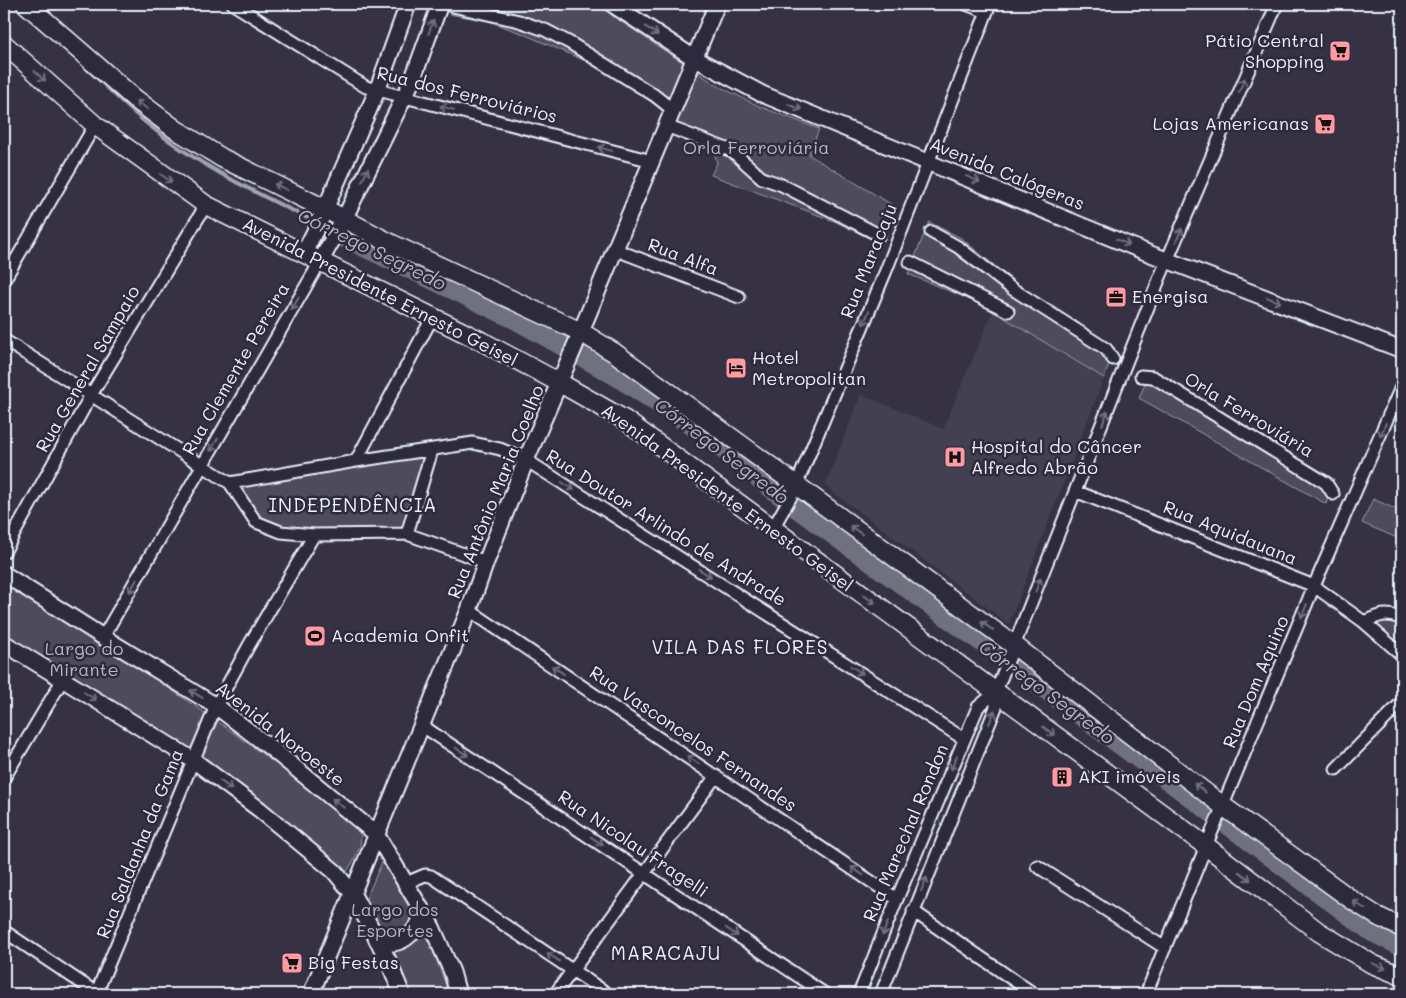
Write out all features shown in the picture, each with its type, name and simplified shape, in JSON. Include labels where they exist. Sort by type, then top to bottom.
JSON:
[{"type":"main road","points":[[26,4],[134,98],[175,129],[222,158],[340,226],[466,279],[578,340],[648,375],[794,489],[1222,809],[1352,900],[1377,916],[1402,928]]},
{"type":"main road","points":[[307,248],[377,91],[408,4]]},
{"type":"main road","name":"Rua Clemente Pereira","points":[[322,257],[340,226],[412,81],[440,4]]},
{"type":"main road","name":"Avenida Calógeras","points":[[612,4],[694,58],[762,94],[1168,260],[1402,350]]},
{"type":"main road","name":"Rua Antônio Maria Coelho","points":[[311,994],[469,610],[526,460],[578,340],[614,249],[717,4]]},
{"type":"main road","name":"Avenida Presidente Ernesto Geisel","points":[[4,44],[94,125],[206,205],[307,248],[432,318],[562,377],[775,524],[1207,844],[1320,932],[1372,964],[1402,976]]},
{"type":"main road","name":"Avenida Noroeste","points":[[4,574],[216,706],[284,758],[376,834],[432,927],[452,972],[458,994]]},
{"type":"main road","points":[[4,643],[193,760],[302,842],[334,870],[352,893],[388,960],[402,994]]},
{"type":"main road","points":[[377,940],[385,944],[391,944],[403,939],[418,926],[423,913]]},
{"type":"street","name":"Rua dos Ferroviários","points":[[233,4],[366,87],[652,161]]},
{"type":"street","points":[[444,4],[519,21],[545,30],[570,43],[673,110]]},
{"type":"street","points":[[966,4],[988,8]]},
{"type":"street","name":"Rua Marechal Rondon","points":[[881,994],[996,707],[997,689],[1075,491],[1168,260],[1277,4]]},
{"type":"street","name":"Rua Maracaju","points":[[775,524],[794,489],[884,273],[988,8]]},
{"type":"street","points":[[4,280],[94,125]]},
{"type":"street","points":[[666,126],[732,151],[762,178],[782,185],[879,235]]},
{"type":"street","name":"Rua General Sampaio","points":[[4,552],[91,395],[206,205]]},
{"type":"street","points":[[930,232],[958,247],[1011,288],[1106,349],[1113,359]]},
{"type":"street","name":"Rua Alfa","points":[[614,249],[739,297]]},
{"type":"street","name":"Rua Clemente Pereira","points":[[103,637],[322,257]]},
{"type":"street","points":[[910,262],[1008,312]]},
{"type":"street","points":[[356,461],[432,318]]},
{"type":"street","points":[[4,340],[230,483],[256,522],[281,532],[314,535],[407,534],[486,562]]},
{"type":"street","name":"Orla Ferroviária","points":[[1141,376],[1153,377],[1326,483],[1333,494]]},
{"type":"street","name":"Rua Dom Aquino","points":[[1146,994],[1314,586],[1402,385]]},
{"type":"street","name":"Rua Doutor Arlindo de Andrade","points":[[230,483],[472,443],[500,449],[526,460],[964,739]]},
{"type":"street","points":[[407,534],[432,450]]},
{"type":"street","name":"Rua Aquidauana","points":[[1075,491],[1314,586],[1364,622],[1402,655]]},
{"type":"street","name":"Rua Saldanha da Gama","points":[[97,994],[216,706],[246,650],[314,535]]},
{"type":"street","name":"Rua Vasconcelos Fernandes","points":[[469,610],[897,899]]},
{"type":"street","points":[[1364,622],[1380,614],[1394,615],[1402,618]]},
{"type":"street","points":[[4,778],[63,680]]},
{"type":"street","name":"Rua Marechal Rondon","points":[[859,994],[978,707],[997,689]]},
{"type":"street","points":[[1336,769],[1402,702]]},
{"type":"street","name":"Rua Nicolau Fragelli","points":[[421,725],[825,994]]},
{"type":"street","points":[[555,994],[716,776]]},
{"type":"street","points":[[1037,866],[1165,948]]},
{"type":"street","points":[[406,883],[425,875],[431,876],[608,994]]},
{"type":"street","points":[[913,912],[1034,994]]},
{"type":"street","points":[[4,931],[97,994]]},
{"type":"shaded area","name":"Hospital do Câncer Alfredo Abrão","points":[[993,311],[1104,378],[1009,624],[825,486],[861,394],[943,429]]},
{"type":"green space","name":"Orla Ferroviária","points":[[453,4],[599,4],[610,11],[611,15],[718,86],[761,107],[819,129],[809,155],[894,206],[879,243],[834,221],[711,175],[717,163],[713,148],[685,136],[653,99],[602,68],[521,33],[488,21],[449,14]]},
{"type":"green space","points":[[929,222],[961,238],[1023,289],[1115,348],[1104,378],[981,304],[908,274]]},
{"type":"green space","points":[[1151,369],[1334,479],[1326,504],[1139,398]]},
{"type":"green space","points":[[432,450],[407,534],[314,535],[256,522],[230,483]]},
{"type":"green space","points":[[1373,499],[1402,512],[1402,540],[1362,523]]},
{"type":"green space","name":"Largo do Mirante","points":[[4,584],[102,642],[221,724],[343,816],[355,827],[361,836],[360,846],[345,875],[300,832],[233,783],[137,720],[4,638]]},
{"type":"green space","points":[[1380,616],[1402,625],[1402,647],[1378,625],[1377,619]]},
{"type":"green space","name":"Largo dos Esportes","points":[[382,862],[412,907],[429,942],[449,994],[408,994],[365,901]]},
{"type":"waterway","name":"Córrego Segredo","points":[[87,69],[141,118],[188,154],[273,201],[316,222]]},
{"type":"waterway","name":"Córrego Segredo","points":[[332,231],[516,319],[616,375],[703,432],[792,504],[984,643],[1372,931],[1402,946]]},
{"type":"place","name":"Pátio Central Shopping","points":[[1340,51]]},
{"type":"place","name":"Lojas Americanas","points":[[1325,124]]},
{"type":"place","name":"Energisa","points":[[1116,297]]},
{"type":"place","name":"Hotel Metropolitan","points":[[736,368]]},
{"type":"place","name":"Hospital do Câncer Alfredo Abrão","points":[[955,457]]},
{"type":"place","name":"Academia Onfit","points":[[315,636]]},
{"type":"place","name":"AKI imóveis","points":[[1062,777]]},
{"type":"place","name":"Big Festas","points":[[292,963]]},
{"type":"district","name":"INDEPENDÊNCIA","points":[[353,505]]},
{"type":"district","name":"VILA DAS FLORES","points":[[740,647]]},
{"type":"district","name":"MARACAJU","points":[[666,953]]}]
